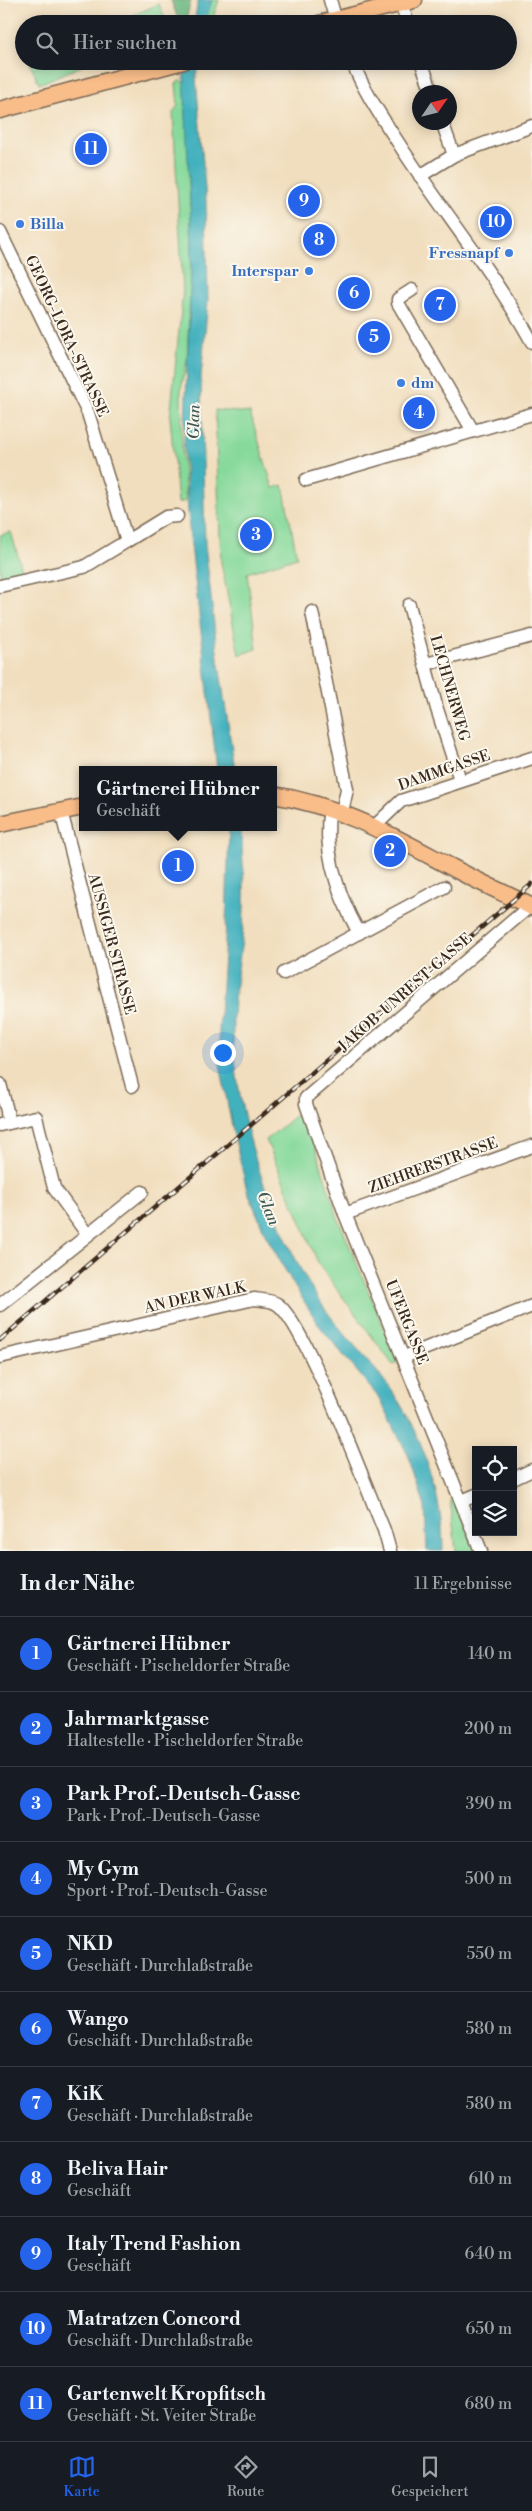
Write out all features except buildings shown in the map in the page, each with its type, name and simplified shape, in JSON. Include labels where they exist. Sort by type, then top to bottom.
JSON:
[{"type":"main road","points":[[361,15],[408,2]]},
{"type":"main road","points":[[0,110],[149,70]]},
{"type":"main road","points":[[277,796],[336,810],[376,826],[454,869],[531,907]]},
{"type":"main road","points":[[0,824],[79,808]]},
{"type":"street","points":[[330,0],[334,15]]},
{"type":"street","points":[[408,2],[408,15]]},
{"type":"street","points":[[355,70],[382,119],[508,301],[532,342]]},
{"type":"street","points":[[424,70],[430,85]]},
{"type":"street","points":[[420,176],[454,156],[532,126]]},
{"type":"street","points":[[445,130],[454,156]]},
{"type":"street","name":"GEORG-LORA-STRASSE","points":[[0,232],[88,413],[127,541]]},
{"type":"street","points":[[412,290],[398,299],[398,303],[473,431]]},
{"type":"street","points":[[306,480],[532,414]]},
{"type":"street","points":[[0,586],[84,567],[166,517],[177,516]]},
{"type":"street","name":"LECHNERWEG","points":[[409,604],[460,780]]},
{"type":"street","points":[[312,612],[347,789],[328,822],[330,856],[344,906],[359,933]]},
{"type":"street","points":[[426,664],[532,636]]},
{"type":"street","name":"DAMMGASSE","points":[[376,826],[401,801],[460,780],[532,758]]},
{"type":"street","name":"AUSSIGER STRASSE","points":[[61,811],[132,1086]]},
{"type":"street","points":[[284,973],[444,887]]},
{"type":"street","name":"JAKOB-UNREST-GASSE","points":[[306,1104],[306,1098],[531,907]]},
{"type":"street","points":[[0,1084],[7,1111],[4,1124],[36,1117],[54,1188],[87,1234]]},
{"type":"street","name":"UFERGASSE","points":[[306,1104],[345,1214],[481,1551]]},
{"type":"street","name":"ZIEHRERSTRASSE","points":[[345,1214],[532,1146]]},
{"type":"street","points":[[0,1304],[142,1192]]},
{"type":"street","name":"AN DER WALK","points":[[0,1357],[254,1299],[276,1303],[290,1318],[308,1350],[384,1530],[390,1551]]},
{"type":"street","points":[[404,1358],[532,1306]]},
{"type":"street","points":[[517,1477],[532,1470]]},
{"type":"street","points":[[462,1501],[472,1497]]},
{"type":"green space","points":[[171,0],[191,0],[187,15],[176,15]]},
{"type":"green space","points":[[212,0],[219,0],[214,15],[206,15]]},
{"type":"green space","points":[[159,4],[163,15],[133,15]]},
{"type":"green space","points":[[33,70],[72,70],[39,84]]},
{"type":"green space","points":[[180,80],[185,84],[192,246],[187,361],[181,389],[182,447],[186,501],[178,503],[170,418],[183,291],[173,113],[178,105],[176,84]]},
{"type":"green space","points":[[215,410],[250,413],[273,488],[283,485],[297,557],[247,573],[257,649],[239,655],[221,562]]},
{"type":"green space","points":[[11,532],[23,573],[0,578],[0,535]]},
{"type":"green space","points":[[303,1109],[338,1218],[398,1362],[393,1365],[319,1265],[266,1140]]},
{"type":"green space","points":[[455,1497],[476,1551],[456,1551],[450,1499]]},
{"type":"water","points":[[198,0],[212,0],[208,15],[196,15]]},
{"type":"water","name":"Glan","points":[[185,70],[197,70],[196,77],[206,200],[208,300],[201,377],[205,544],[217,651],[234,766],[217,766],[189,528],[184,446],[192,246]]},
{"type":"water","name":"Glan","points":[[229,831],[241,831],[244,888],[243,923],[233,1035],[240,1097],[255,1158],[281,1227],[308,1283],[333,1320],[388,1385],[415,1432],[436,1491],[440,1511],[443,1551],[427,1551],[425,1507],[409,1457],[379,1398],[321,1328],[266,1236],[247,1190],[220,1064],[219,1031],[226,924]]},
{"type":"railway","points":[[0,1340],[532,884]]},
{"type":"place","name":"Gartenwelt Kropfitsch","points":[[91,149]]},
{"type":"place","name":"Italy Trend Fashion","points":[[304,201]]},
{"type":"place","name":"Matratzen Concord","points":[[496,222]]},
{"type":"place","name":"Billa","points":[[20,224]]},
{"type":"place","name":"Beliva Hair","points":[[319,240]]},
{"type":"place","name":"Fressnapf","points":[[509,253]]},
{"type":"place","name":"Interspar","points":[[309,271]]},
{"type":"place","name":"Wango","points":[[354,293]]},
{"type":"place","name":"KiK","points":[[440,305]]},
{"type":"place","name":"NKD","points":[[374,337]]},
{"type":"place","name":"dm","points":[[401,383]]},
{"type":"place","name":"My Gym","points":[[419,413]]},
{"type":"place","name":"Park Prof.-Deutsch-Gasse","points":[[256,535]]},
{"type":"place","name":"Jahrmarktgasse","points":[[390,851]]},
{"type":"place","name":"Gärtnerei Hübner","points":[[178,866]]}]
